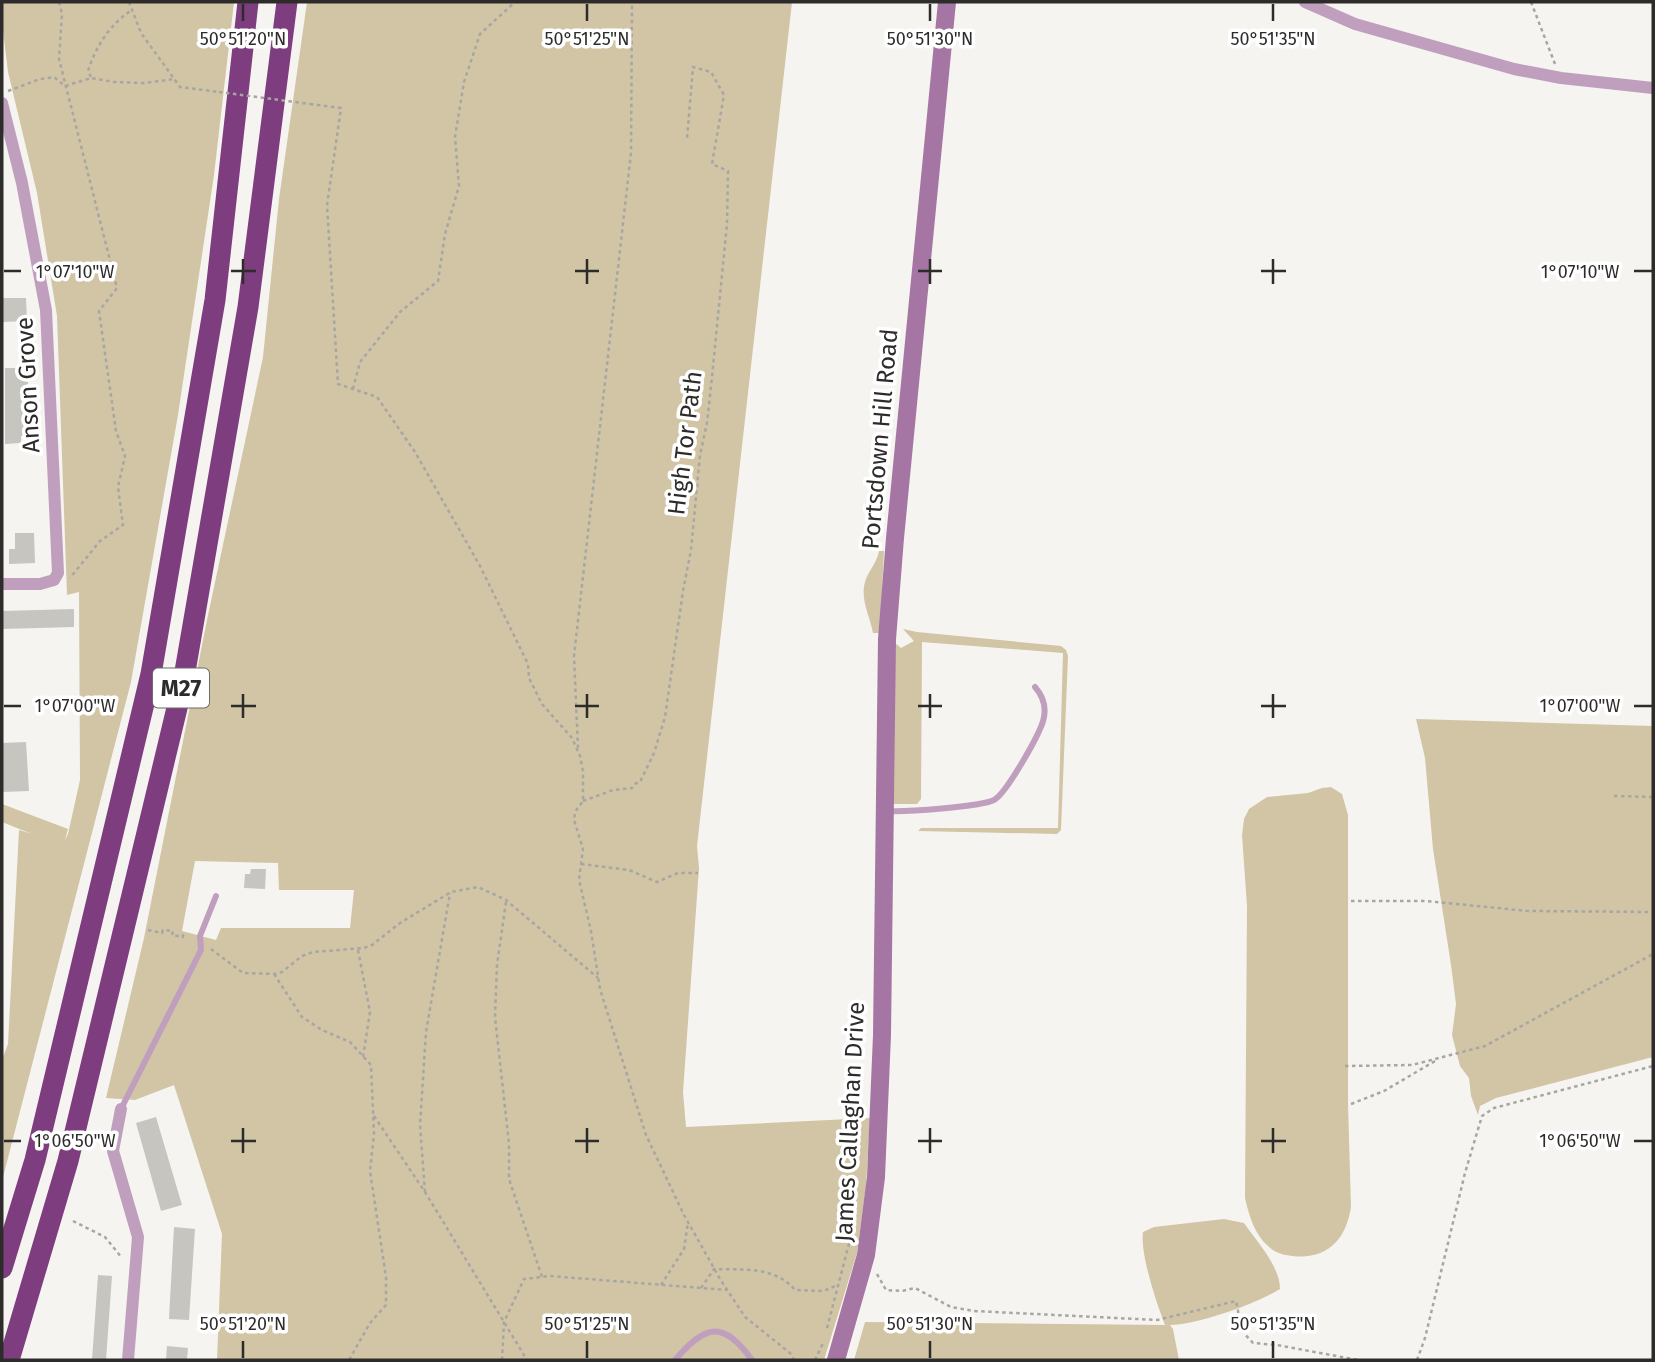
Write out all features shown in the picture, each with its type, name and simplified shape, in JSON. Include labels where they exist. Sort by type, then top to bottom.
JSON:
[{"type":"highway","name":"M27","points":[[2,1268],[35,1160],[151,674],[215,300],[248,2]]},
{"type":"highway","name":"M27","points":[[9,1360],[68,1161],[183,683],[248,307],[287,2]]},
{"type":"street","name":"Portsdown Hill Road","points":[[883,882],[887,639],[947,2]]},
{"type":"street","points":[[1305,2],[1355,24],[1514,69],[1561,78],[1653,88]]},
{"type":"street","name":"Anson Grove","points":[[2,103],[22,183],[46,310],[58,573],[51,581]]},
{"type":"street","points":[[2,584],[51,581]]},
{"type":"street","name":"James Callaghan Drive","points":[[836,1360],[866,1255],[874,1204],[880,1105],[883,882]]},
{"type":"street","points":[[121,1109],[113,1152],[138,1237],[128,1360]]},
{"type":"lane","points":[[885,811],[984,803],[999,797],[1042,725],[1044,703],[1035,687]]},
{"type":"lane","points":[[121,1109],[201,950],[200,936],[216,896]]},
{"type":"lane","points":[[676,1360],[690,1343],[706,1333],[717,1331],[730,1336],[741,1345],[752,1360]]},
{"type":"path","points":[[51,581],[67,581],[100,541],[123,526],[118,487],[125,456],[116,431],[99,311],[117,288],[59,59],[62,13],[59,2]]},
{"type":"path","points":[[130,2],[141,33],[180,87],[341,108],[327,205],[338,384],[377,397],[415,452],[480,566],[528,664],[529,678],[542,704],[578,749]]},
{"type":"path","points":[[353,389],[360,362],[400,312],[438,281],[445,234],[459,186],[455,137],[464,82],[480,34],[515,2]]},
{"type":"path","points":[[632,2],[631,153],[574,656],[578,749],[583,771],[583,802],[575,812],[574,820],[583,849],[579,880],[591,931],[598,979],[621,1061],[646,1135],[688,1222],[727,1290],[745,1317],[790,1353],[794,1360]]},
{"type":"path","points":[[1531,2],[1561,78]]},
{"type":"path","points":[[91,78],[88,71],[93,55],[118,19],[132,10]]},
{"type":"path","name":"High Tor Path","points":[[583,802],[613,790],[632,788],[640,782],[654,753],[665,717],[691,550],[727,224],[727,171],[712,164],[724,94],[711,72],[694,66],[687,139]]},
{"type":"path","points":[[2,93],[40,79],[54,77],[65,86]]},
{"type":"path","points":[[65,86],[91,78],[144,83],[175,79]]},
{"type":"path","points":[[1614,796],[1653,797]]},
{"type":"path","points":[[581,864],[629,870],[657,882],[678,873],[698,873]]},
{"type":"path","points":[[201,950],[209,949],[243,973],[274,974],[282,972],[302,956],[313,952],[358,949],[372,945],[400,923],[450,893],[478,887],[506,900],[598,979]]},
{"type":"path","points":[[425,1192],[419,1125],[426,1032],[450,893]]},
{"type":"path","points":[[506,900],[497,965],[495,1017],[509,1144],[509,1179],[542,1277]]},
{"type":"path","points":[[1351,901],[1426,901],[1528,911],[1653,912]]},
{"type":"path","points":[[148,930],[162,933],[163,930],[183,937],[183,933]]},
{"type":"path","points":[[358,949],[370,1012],[363,1057]]},
{"type":"path","points":[[1345,1066],[1412,1065],[1495,1042],[1653,954]]},
{"type":"path","points":[[274,974],[302,1017],[322,1031],[350,1042],[371,1065],[374,1134],[370,1171],[386,1277],[386,1305],[370,1323],[349,1360]]},
{"type":"path","points":[[1351,1104],[1384,1091],[1440,1058]]},
{"type":"path","points":[[1417,1360],[1482,1116],[1494,1108],[1653,1066]]},
{"type":"path","points":[[373,1113],[425,1192],[527,1360]]},
{"type":"path","points":[[73,1221],[105,1237],[135,1278]]},
{"type":"path","points":[[661,1285],[684,1249],[688,1222]]},
{"type":"path","points":[[815,1360],[824,1341],[852,1234]]},
{"type":"path","points":[[866,1255],[886,1290],[915,1288],[941,1303],[962,1310],[1157,1320],[1236,1301],[1242,1331],[1253,1343],[1358,1360]]},
{"type":"path","points":[[714,1269],[762,1270],[788,1282],[795,1290],[824,1291],[838,1285]]},
{"type":"path","points":[[701,1288],[714,1269]]},
{"type":"path","points":[[502,1360],[504,1322],[524,1279],[542,1277],[727,1290]]},
{"type":"shaded area","points":[[2,2],[234,2],[214,175],[178,415],[131,682],[2,1181],[2,1060],[8,1044],[19,830],[32,834],[2,822],[2,804],[68,829],[65,840],[68,834],[80,780],[79,592],[67,595],[57,316],[37,193],[8,72]]},
{"type":"shaded area","points":[[307,2],[792,2],[697,846],[699,868],[683,1092],[686,1127],[870,1118],[866,1186],[857,1253],[824,1360],[217,1360],[222,1234],[174,1085],[135,1100],[106,1098],[144,938],[263,357],[279,199]],"holes":[[[195,861],[278,863],[279,890],[354,890],[350,928],[221,928],[216,940],[182,931]]]},
{"type":"shaded area","points":[[879,551],[884,551],[880,633],[873,633],[864,589],[866,578]]},
{"type":"shaded area","points":[[903,629],[1061,646],[1066,650],[1068,656],[1061,830],[1057,834],[918,831],[921,828],[1058,828],[1063,653],[922,642],[921,799],[917,804],[892,804],[894,642],[901,648],[914,641]]},
{"type":"shaded area","points":[[1416,719],[1653,726],[1653,1057],[1496,1098],[1480,1106],[1478,1115],[1471,1096],[1469,1078],[1460,1066],[1452,1035],[1456,1004],[1433,849],[1425,758]]},
{"type":"shaded area","points":[[1331,787],[1342,794],[1348,815],[1348,1104],[1351,1207],[1345,1229],[1333,1245],[1315,1255],[1292,1256],[1276,1252],[1263,1241],[1253,1224],[1245,1198],[1247,906],[1242,835],[1244,819],[1249,809],[1267,797],[1308,793]]},
{"type":"shaded area","points":[[1224,1219],[1244,1223],[1272,1263],[1280,1289],[1226,1313],[1170,1325],[1179,1360],[854,1360],[865,1322],[1165,1325],[1147,1266],[1143,1232],[1154,1227]]},
{"type":"building","points":[[2,298],[26,298],[27,321],[2,322]]},
{"type":"building","points":[[5,368],[28,368],[28,411],[33,411],[34,435],[21,436],[21,443],[5,444]]},
{"type":"building","points":[[15,533],[34,533],[35,563],[9,564],[9,549],[15,549]]},
{"type":"building","points":[[74,609],[74,627],[2,629],[2,611]]},
{"type":"building","points":[[26,742],[29,791],[2,792],[2,743]]},
{"type":"building","points":[[251,869],[266,869],[265,889],[244,888],[245,874],[250,874]]},
{"type":"building","points":[[156,1117],[182,1205],[161,1211],[136,1123]]},
{"type":"building","points":[[174,1227],[195,1229],[189,1320],[169,1319]]},
{"type":"building","points":[[98,1275],[112,1276],[106,1360],[92,1360]]},
{"type":"building","points":[[167,1346],[188,1348],[187,1360],[166,1360]]}]
